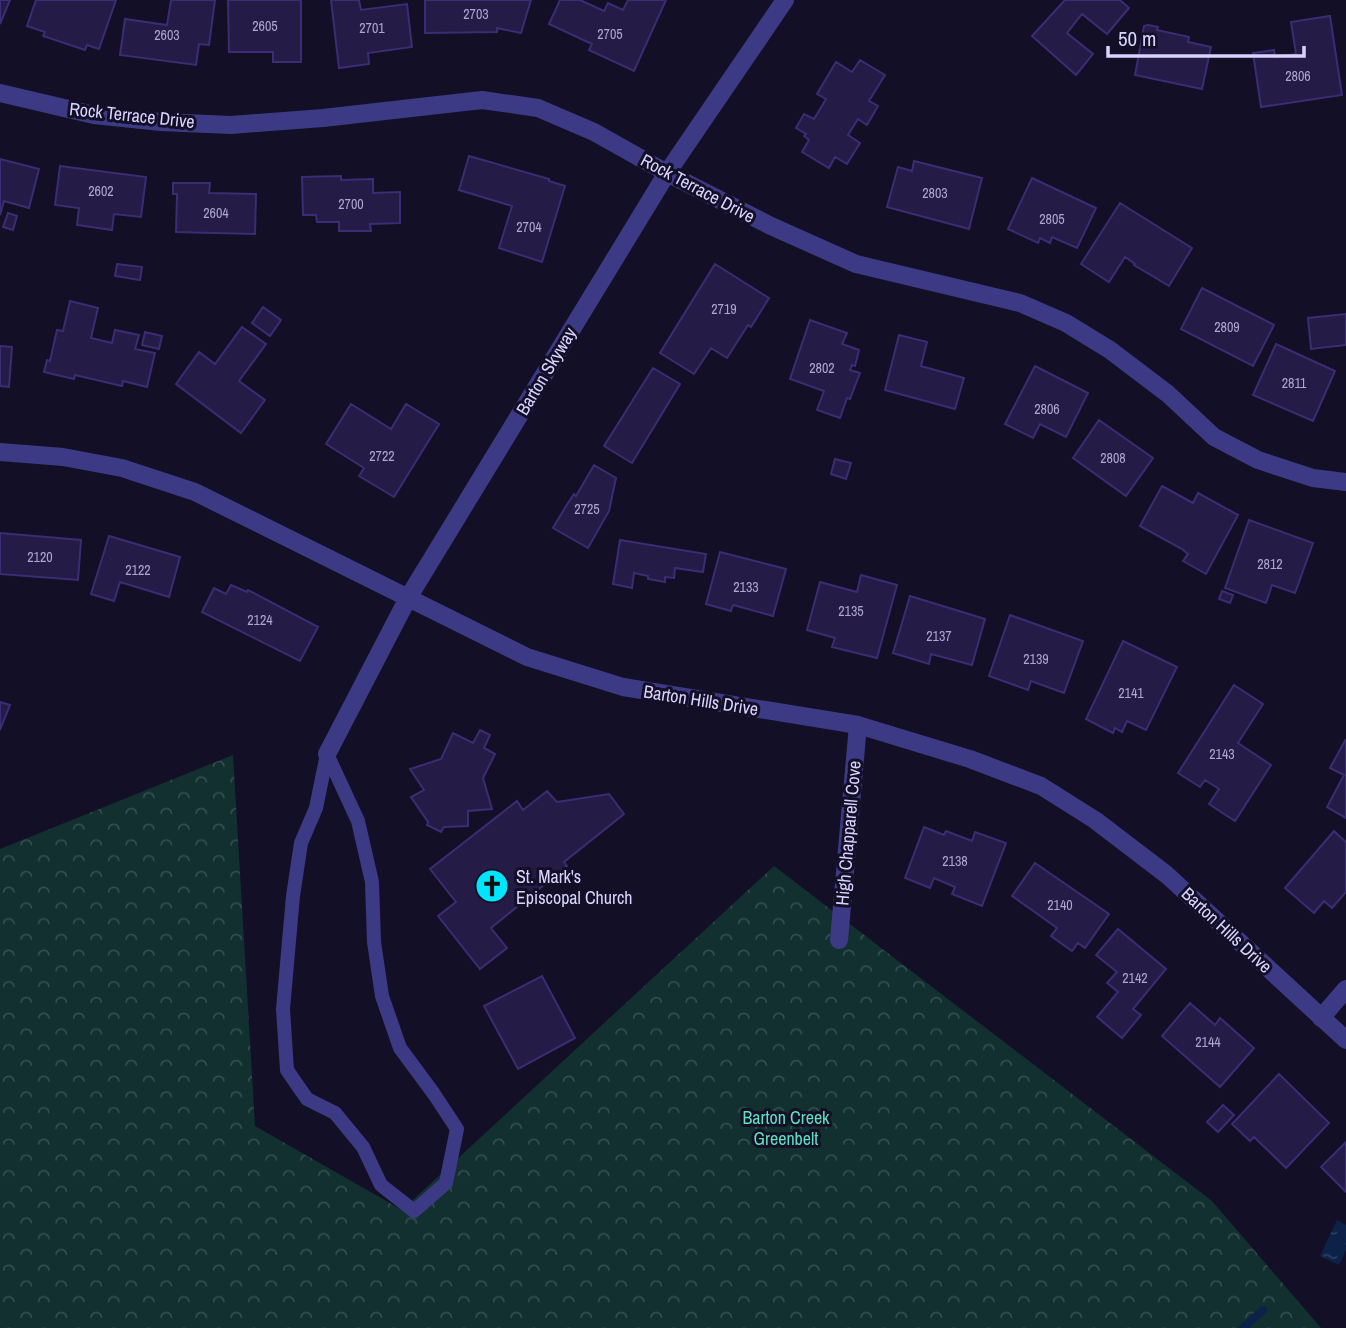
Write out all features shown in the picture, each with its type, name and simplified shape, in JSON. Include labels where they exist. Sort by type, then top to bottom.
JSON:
[{"type":"street","name":"Barton Skyway","points":[[327,754],[408,598],[667,173],[785,0]]},
{"type":"street","name":"Rock Terrace Drive","points":[[0,93],[94,115],[160,122],[231,124],[323,118],[482,100],[538,108],[594,132],[771,226],[856,264],[1020,303],[1066,323],[1110,350],[1168,394],[1214,437],[1258,460],[1312,478],[1346,482]]},
{"type":"street","name":"Barton Hills Drive","points":[[0,452],[63,457],[122,468],[195,492],[527,657],[623,687],[858,725],[970,759],[1041,786],[1095,820],[1167,875],[1346,1041]]},
{"type":"street","name":"High Chapparell Cove","points":[[839,940],[858,725]]},
{"type":"street","points":[[1321,1018],[1346,989]]},
{"type":"lane","points":[[327,754],[358,821],[369,870],[382,996],[400,1048],[457,1129],[446,1183],[414,1211],[380,1185],[363,1147],[335,1113],[307,1099],[287,1070],[283,1009],[293,897],[301,843],[316,808],[327,754]]},
{"type":"green space","name":"Barton Creek Greenbelt","points":[[233,755],[255,1126],[402,1210],[774,866],[1212,1201],[1321,1328],[0,1328],[0,849]]},
{"type":"water","points":[[1337,1220],[1346,1225],[1346,1250],[1339,1265],[1320,1256]]},
{"type":"building","points":[[0,0],[10,0],[0,24]]},
{"type":"building","points":[[36,0],[116,0],[99,49],[87,45],[85,50],[43,36],[45,32],[27,26]]},
{"type":"building","points":[[171,0],[215,0],[209,45],[199,44],[196,65],[120,55],[125,19],[167,25]]},
{"type":"building","points":[[228,0],[301,0],[301,62],[273,62],[273,52],[229,52]]},
{"type":"building","points":[[331,0],[359,0],[361,10],[407,4],[412,47],[368,53],[369,64],[339,68]]},
{"type":"building","points":[[425,0],[531,0],[521,33],[497,28],[497,32],[425,33]]},
{"type":"building","points":[[560,0],[580,0],[604,11],[608,3],[623,10],[628,0],[666,0],[634,71],[589,50],[592,44],[549,24]]},
{"type":"building","points":[[1065,0],[1120,0],[1129,8],[1107,34],[1082,14],[1067,33],[1093,54],[1076,75],[1032,36]]},
{"type":"building","points":[[1330,16],[1342,95],[1261,107],[1253,53],[1274,50],[1275,57],[1296,54],[1291,22]]},
{"type":"building","points":[[1144,26],[1158,27],[1157,30],[1189,37],[1188,42],[1211,47],[1202,89],[1135,75]]},
{"type":"building","points":[[860,60],[885,75],[869,101],[878,106],[867,125],[858,119],[848,135],[860,143],[847,164],[835,157],[829,168],[802,152],[809,140],[804,136],[806,134],[796,128],[804,114],[814,119],[826,99],[817,94],[836,62],[852,72]]},
{"type":"building","points":[[469,156],[565,186],[542,262],[499,248],[512,206],[459,190]]},
{"type":"building","points":[[0,159],[39,169],[29,208],[4,201],[0,215]]},
{"type":"building","points":[[914,161],[982,178],[969,229],[887,207],[898,167],[912,171]]},
{"type":"building","points":[[60,166],[146,177],[141,217],[114,214],[112,230],[77,225],[79,208],[55,205]]},
{"type":"building","points":[[341,176],[341,180],[373,179],[373,193],[400,192],[400,223],[370,224],[371,231],[339,231],[339,222],[317,222],[316,215],[303,215],[302,177]]},
{"type":"building","points":[[1032,178],[1096,208],[1077,248],[1052,237],[1050,243],[1040,238],[1038,243],[1008,229]]},
{"type":"building","points":[[173,183],[210,183],[209,193],[256,194],[255,234],[176,232],[177,194],[173,194]]},
{"type":"building","points":[[1120,203],[1192,248],[1169,286],[1125,257],[1109,282],[1081,264]]},
{"type":"building","points":[[8,213],[17,216],[13,230],[3,227]]},
{"type":"building","points":[[117,264],[142,267],[140,280],[115,276]]},
{"type":"building","points":[[715,264],[769,298],[727,358],[711,348],[694,374],[660,353]]},
{"type":"building","points":[[1202,288],[1274,325],[1253,366],[1181,329]]},
{"type":"building","points":[[70,301],[98,308],[91,338],[112,343],[115,330],[139,335],[135,349],[155,353],[147,387],[123,381],[122,386],[75,375],[74,379],[44,372],[47,360],[50,361],[57,330],[63,331]]},
{"type":"building","points":[[263,307],[281,320],[270,336],[252,323]]},
{"type":"building","points":[[1346,314],[1346,345],[1311,349],[1308,318]]},
{"type":"building","points":[[810,320],[847,333],[842,344],[859,350],[855,366],[852,365],[850,370],[860,373],[840,418],[817,410],[824,391],[790,379]]},
{"type":"building","points":[[242,327],[266,344],[239,381],[265,400],[241,433],[176,384],[199,352],[215,364]]},
{"type":"building","points":[[145,332],[162,336],[159,349],[142,345]]},
{"type":"building","points":[[899,335],[927,342],[921,366],[964,378],[955,409],[885,390]]},
{"type":"building","points":[[1276,344],[1335,371],[1313,421],[1253,395]]},
{"type":"building","points":[[0,346],[12,347],[9,387],[0,386]]},
{"type":"building","points":[[1035,366],[1088,393],[1066,437],[1040,424],[1033,438],[1005,424]]},
{"type":"building","points":[[653,368],[680,384],[632,463],[604,446]]},
{"type":"building","points":[[351,404],[391,429],[406,404],[439,424],[394,497],[359,476],[364,468],[326,444]]},
{"type":"building","points":[[1099,420],[1153,458],[1126,496],[1073,458]]},
{"type":"building","points":[[835,459],[851,463],[846,479],[831,474]]},
{"type":"building","points":[[594,465],[616,478],[609,511],[588,548],[553,528]]},
{"type":"building","points":[[1162,486],[1193,503],[1198,493],[1238,515],[1206,574],[1183,561],[1188,554],[1182,549],[1140,526]]},
{"type":"building","points":[[1249,520],[1313,543],[1295,593],[1272,585],[1266,603],[1225,588]]},
{"type":"building","points":[[0,533],[81,540],[78,580],[0,574]]},
{"type":"building","points":[[109,536],[180,557],[169,597],[120,582],[114,601],[91,594]]},
{"type":"building","points":[[620,540],[706,554],[703,572],[675,568],[674,578],[665,577],[665,582],[634,573],[632,588],[613,584]]},
{"type":"building","points":[[720,552],[786,569],[773,616],[733,605],[731,611],[706,604]]},
{"type":"building","points":[[861,575],[897,585],[877,658],[832,647],[835,638],[807,630],[820,582],[857,592]]},
{"type":"building","points":[[231,585],[247,592],[248,590],[318,627],[300,661],[202,612],[214,588],[226,594]]},
{"type":"building","points":[[1222,591],[1233,595],[1230,603],[1219,599]]},
{"type":"building","points":[[910,596],[985,619],[972,665],[931,654],[929,664],[893,653]]},
{"type":"building","points":[[1010,615],[1083,641],[1064,693],[1031,681],[1028,690],[989,676]]},
{"type":"building","points":[[1123,641],[1177,667],[1146,730],[1127,721],[1122,732],[1115,728],[1113,733],[1086,719]]},
{"type":"building","points":[[1234,685],[1263,704],[1238,743],[1271,765],[1235,821],[1209,804],[1219,789],[1205,780],[1200,787],[1178,773]]},
{"type":"building","points":[[0,702],[10,705],[0,730]]},
{"type":"building","points":[[480,730],[490,735],[484,748],[495,754],[483,778],[492,809],[468,811],[468,826],[444,827],[441,832],[427,825],[428,822],[411,797],[424,790],[410,769],[441,759],[453,733],[473,743]]},
{"type":"building","points":[[1346,739],[1346,818],[1327,807],[1344,775],[1330,768]]},
{"type":"building","name":"St. Mark's Episcopal Church","points":[[547,791],[557,802],[609,794],[624,814],[564,862],[567,866],[491,928],[507,948],[480,969],[438,916],[456,902],[430,869],[517,801],[523,810]]},
{"type":"building","points":[[924,827],[944,835],[946,831],[972,841],[975,832],[1006,843],[982,906],[952,894],[955,887],[934,878],[930,888],[905,878]]},
{"type":"building","points":[[1334,831],[1346,842],[1346,892],[1332,908],[1324,901],[1314,913],[1285,888]]},
{"type":"building","points":[[1035,863],[1109,914],[1085,948],[1078,943],[1072,951],[1051,936],[1057,928],[1012,896]]},
{"type":"building","points":[[1118,929],[1166,969],[1133,1009],[1141,1015],[1122,1038],[1097,1017],[1118,992],[1107,983],[1117,972],[1096,955]]},
{"type":"building","points":[[542,976],[575,1038],[518,1069],[484,1006]]},
{"type":"building","points":[[1190,1003],[1215,1025],[1220,1018],[1254,1048],[1220,1087],[1162,1036]]},
{"type":"building","points":[[1279,1074],[1329,1123],[1286,1168],[1254,1137],[1250,1141],[1232,1124]]},
{"type":"building","points":[[1223,1105],[1234,1115],[1218,1132],[1207,1122]]},
{"type":"building","points":[[1346,1142],[1346,1192],[1321,1167]]},
{"type":"waterway","points":[[1243,1328],[1263,1310]]},
{"type":"place","name":"St. Mark's Episcopal Church","points":[[492,886]]}]
